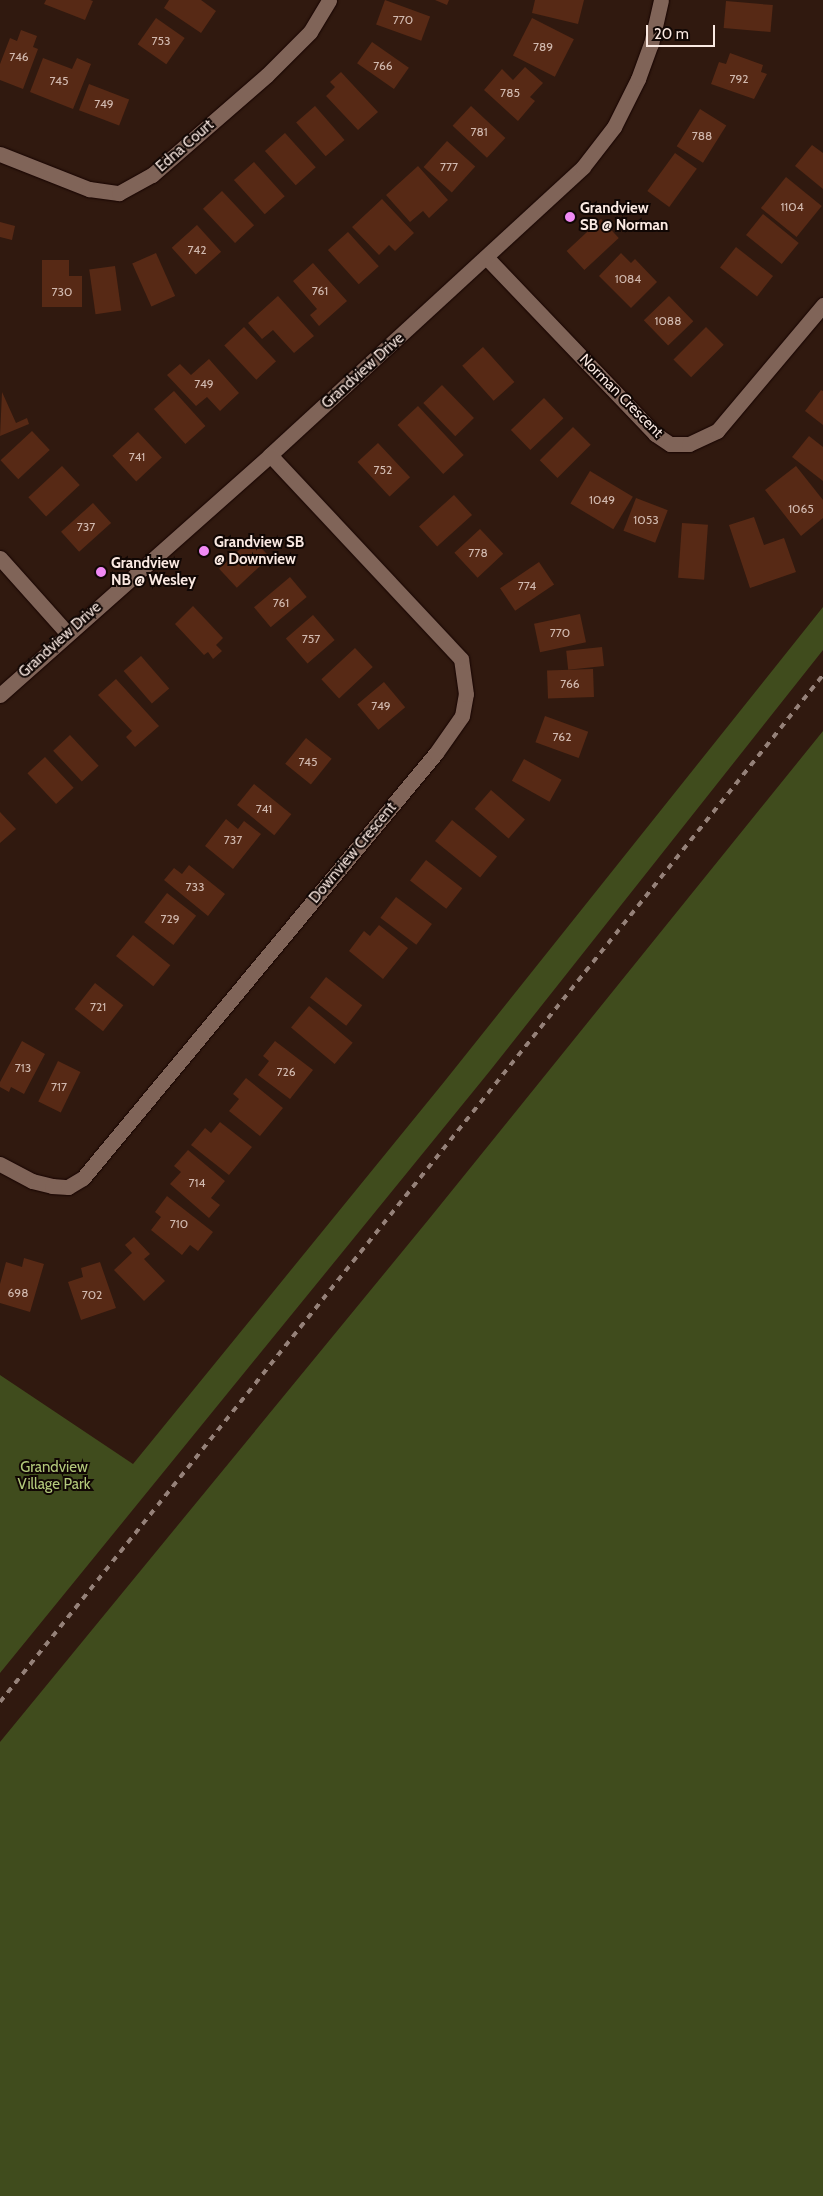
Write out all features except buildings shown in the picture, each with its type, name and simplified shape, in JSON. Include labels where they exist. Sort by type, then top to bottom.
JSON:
[{"type":"street","name":"Edna Court","points":[[0,154],[89,189],[119,193],[152,174],[267,75],[310,32],[329,0]]},
{"type":"street","name":"Grandview Drive","points":[[0,695],[67,633],[270,455],[583,167],[614,127],[638,80],[651,44],[661,0]]},
{"type":"street","name":"Norman Crescent","points":[[486,257],[655,434],[670,444],[689,444],[717,431],[823,305]]},
{"type":"street","name":"Downview Crescent","points":[[0,1164],[32,1181],[52,1186],[68,1187],[83,1178],[436,753],[462,716],[466,694],[461,659],[270,455]]},
{"type":"street","points":[[0,558],[67,633]]},
{"type":"green space","name":"Grandview Village Park","points":[[823,607],[823,650],[489,1072],[0,1673],[0,1375],[133,1464],[444,1082]]},
{"type":"green space","points":[[823,731],[823,2196],[0,2196],[0,1742],[429,1219]]},
{"type":"railway","points":[[0,1702],[823,675]]},
{"type":"place","name":"Grandview SB @ Norman","points":[[570,217]]},
{"type":"place","name":"Grandview SB @ Downview","points":[[204,551]]},
{"type":"place","name":"Grandview NB @ Wesley","points":[[101,572]]}]
